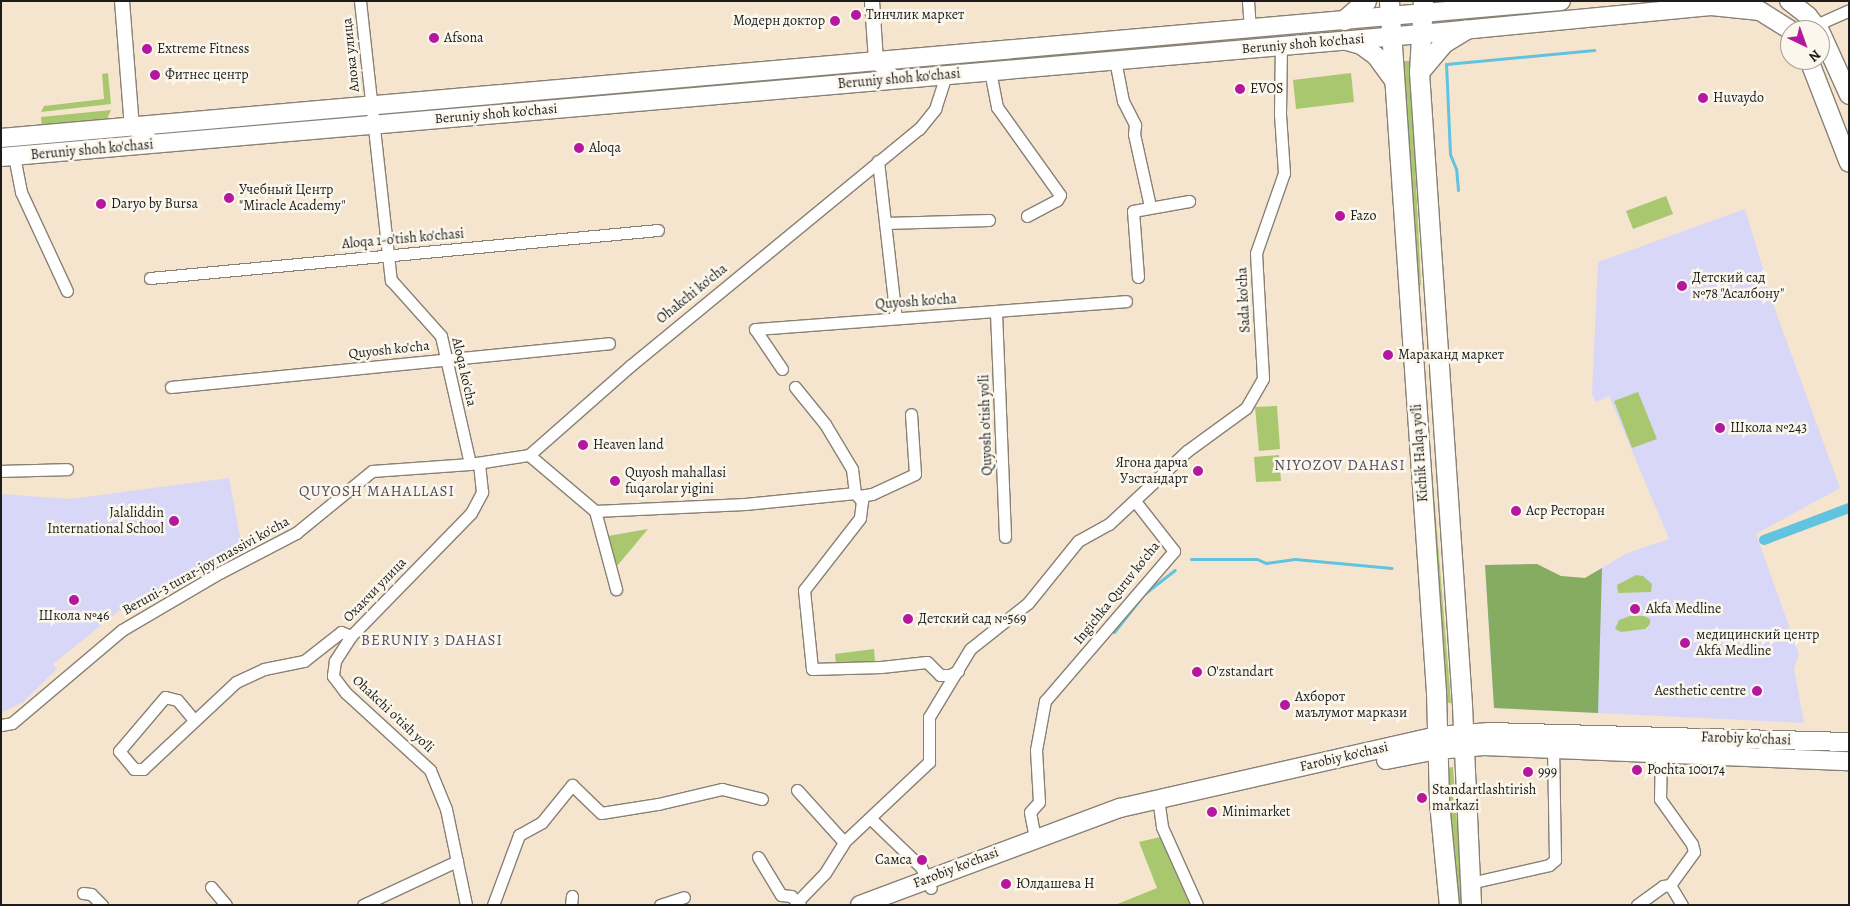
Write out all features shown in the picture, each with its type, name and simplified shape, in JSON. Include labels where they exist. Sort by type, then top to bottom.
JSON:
[{"type":"highway","points":[[1344,20],[1366,1]]},
{"type":"highway","name":"Kichik Halqa yo'li","points":[[1422,8],[1419,72],[1463,740],[1471,905]]},
{"type":"highway","name":"Kichik Halqa yo'li","points":[[1389,9],[1449,905]]},
{"type":"highway","points":[[1419,72],[1443,43],[1465,30]]},
{"type":"highway","points":[[1408,289],[1419,294],[1433,287]]},
{"type":"highway","points":[[1411,328],[1426,324],[1436,328]]},
{"type":"main road","name":"Beruniy shoh ko'chasi","points":[[1,138],[1250,29],[1344,20],[1389,9],[1561,1]]},
{"type":"main road","points":[[1789,1],[1809,20]]},
{"type":"main road","name":"Beruniy shoh ko'chasi","points":[[7,157],[1421,34],[1718,5],[1760,11],[1780,23]]},
{"type":"main road","points":[[1344,40],[1369,50],[1386,67],[1394,81]]},
{"type":"main road","points":[[1830,55],[1849,95]]},
{"type":"main road","points":[[1814,70],[1849,163]]},
{"type":"main road","name":"Farobiy ko'chasi","points":[[1463,740],[1553,749],[1849,761]]},
{"type":"main road","name":"Farobiy ko'chasi","points":[[890,905],[929,884],[1035,838],[1099,815],[1437,743],[1463,740],[1849,742]]},
{"type":"main road","name":"Farobiy ko'chasi","points":[[860,905],[929,884],[1159,803]]},
{"type":"street","points":[[122,1],[132,127]]},
{"type":"street","name":"Алока улица","points":[[360,1],[372,106],[376,125]]},
{"type":"street","points":[[872,1],[876,62],[896,79]]},
{"type":"street","points":[[1248,1],[1250,29]]},
{"type":"street","points":[[1830,22],[1849,10]]},
{"type":"street","name":"Sada ko'cha","points":[[799,903],[825,874],[844,842],[929,762],[929,716],[970,649],[1028,603],[1078,541],[1109,524],[1187,451],[1246,408],[1263,378],[1256,253],[1284,173],[1280,114],[1282,46]]},
{"type":"street","points":[[1115,60],[1123,102],[1135,125],[1134,134],[1150,206]]},
{"type":"street","points":[[848,83],[876,62]]},
{"type":"street","points":[[990,71],[997,107],[1060,195],[1057,200],[1027,216]]},
{"type":"street","name":"Ohakchi ko'cha","points":[[529,455],[630,366],[919,129],[935,109],[946,75]]},
{"type":"street","name":"Aloqa ko'cha","points":[[376,125],[391,280],[436,328],[474,464]]},
{"type":"street","points":[[132,127],[156,144]]},
{"type":"street","points":[[108,148],[132,127]]},
{"type":"street","points":[[7,157],[21,192],[67,291]]},
{"type":"street","points":[[878,161],[896,318]]},
{"type":"street","points":[[1138,277],[1132,211],[1150,206],[1189,201]]},
{"type":"street","points":[[885,223],[989,220]]},
{"type":"street","name":"Aloqa 1-o'tish ko'chasi","points":[[150,278],[658,230]]},
{"type":"street","name":"Quyosh ko'cha","points":[[782,369],[755,329],[1126,301]]},
{"type":"street","name":"Quyosh o'tish yo'li","points":[[996,312],[1005,537]]},
{"type":"street","name":"Quyosh ko'cha","points":[[171,386],[609,343]]},
{"type":"street","points":[[795,387],[825,424],[852,469],[857,495],[863,510],[860,518],[804,590],[812,669],[881,667],[927,662],[940,675],[950,676],[958,670]]},
{"type":"street","points":[[595,511],[627,512],[872,494],[915,474],[910,414]]},
{"type":"street","points":[[529,455],[595,511],[616,589]]},
{"type":"street","name":"Beruni-3 turar-joy massivi ko'cha","points":[[1,725],[12,724],[122,630],[221,572],[296,533],[372,471],[474,464],[529,455]]},
{"type":"street","name":"Охакчи улица","points":[[194,720],[177,700],[165,697],[119,751],[134,769],[144,769],[194,720],[242,678],[264,669],[304,661],[341,632],[351,636],[471,513],[482,492],[474,464]]},
{"type":"street","points":[[1,471],[67,469]]},
{"type":"street","name":"Ingichka Quruv ko'cha","points":[[1035,838],[1030,812],[1038,802],[1036,750],[1045,701],[1174,551],[1135,501]]},
{"type":"street","name":"Ohakchi o'tish yo'li","points":[[351,636],[335,661],[333,676],[346,693],[430,770],[446,809],[466,905]]},
{"type":"street","points":[[1470,883],[1549,865],[1556,860],[1553,749]]},
{"type":"street","points":[[1637,905],[1663,886],[1670,885],[1694,852],[1692,844],[1660,799],[1661,752]]},
{"type":"street","points":[[495,904],[519,835],[542,822],[572,785],[601,813],[658,804],[722,789],[762,799]]},
{"type":"street","points":[[797,790],[844,842]]},
{"type":"street","points":[[1159,803],[1162,827],[1197,905]]},
{"type":"street","points":[[870,818],[921,867],[929,884]]},
{"type":"street","points":[[758,857],[781,895],[791,896],[799,903]]},
{"type":"street","points":[[363,905],[457,862]]},
{"type":"street","points":[[1670,885],[1682,905]]},
{"type":"street","points":[[211,887],[226,905]]},
{"type":"street","points":[[83,893],[91,894],[102,905]]},
{"type":"street","points":[[660,905],[684,897]]},
{"type":"shaded area","points":[[1745,209],[1776,312],[1840,488],[1756,534],[1799,654],[1794,669],[1804,723],[1494,708],[1485,565],[1537,564],[1561,576],[1585,578],[1627,553],[1669,539],[1609,396],[1596,402],[1592,394],[1598,262]]},
{"type":"shaded area","name":"Школа №46","points":[[229,478],[241,542],[172,590],[120,610],[53,664],[57,669],[23,702],[1,713],[1,494],[70,499]]},
{"type":"green space","points":[[1400,61],[1410,61],[1421,285],[1418,285]]},
{"type":"green space","points":[[108,73],[111,104],[41,112],[44,106],[104,99],[102,74]]},
{"type":"green space","points":[[1351,73],[1354,102],[1296,109],[1293,80]]},
{"type":"green space","points":[[111,110],[107,119],[42,126],[41,117]]},
{"type":"green space","points":[[1666,196],[1673,214],[1633,229],[1626,211]]},
{"type":"green space","points":[[1421,335],[1451,703],[1444,702]]},
{"type":"green space","points":[[1638,392],[1657,439],[1632,448],[1614,401]]},
{"type":"green space","points":[[1277,406],[1280,449],[1259,451],[1255,407]]},
{"type":"green space","points":[[1279,455],[1281,481],[1256,482],[1254,457]]},
{"type":"green space","points":[[648,529],[617,566],[608,536]]},
{"type":"green space","points":[[1537,564],[1561,576],[1585,578],[1602,568],[1598,713],[1494,708],[1485,565]]},
{"type":"green space","points":[[1636,575],[1643,576],[1652,584],[1651,592],[1618,593],[1617,585]]},
{"type":"green space","points":[[1630,616],[1644,616],[1650,619],[1650,624],[1645,629],[1621,632],[1615,629],[1619,620]]},
{"type":"green space","points":[[874,649],[875,661],[836,666],[835,654]]},
{"type":"green space","points":[[1453,767],[1463,905],[1456,905],[1446,768]]},
{"type":"green space","points":[[1160,837],[1190,905],[1115,905],[1157,888],[1139,842]]},
{"type":"waterway","points":[[1458,190],[1456,169],[1450,154],[1446,64],[1594,50]]},
{"type":"waterway","points":[[1764,540],[1849,508]]},
{"type":"waterway","points":[[1191,559],[1257,559],[1266,563],[1295,559],[1392,568]]},
{"type":"waterway","points":[[1114,632],[1144,594],[1175,570]]},
{"type":"place","name":"Тинчлик маркет","points":[[856,15]]},
{"type":"place","name":"Модерн доктор","points":[[835,21]]},
{"type":"place","name":"Afsona","points":[[434,38]]},
{"type":"place","name":"Extreme Fitness","points":[[147,49]]},
{"type":"place","name":"Фитнес центр","points":[[155,75]]},
{"type":"place","name":"EVOS","points":[[1240,89]]},
{"type":"place","name":"Huvaydo","points":[[1703,98]]},
{"type":"place","name":"Aloqa","points":[[579,148]]},
{"type":"place","name":"Учебный Центр \"Miracle Academy\"","points":[[229,198]]},
{"type":"place","name":"Daryo by Bursa","points":[[101,204]]},
{"type":"place","name":"Fazo","points":[[1340,216]]},
{"type":"place","name":"Детский сад №78 \"Асалбону\"","points":[[1682,286]]},
{"type":"place","name":"Мараканд маркет","points":[[1388,355]]},
{"type":"place","name":"Школа №243","points":[[1720,428]]},
{"type":"place","name":"Heaven land","points":[[583,445]]},
{"type":"place","name":"Ягона дарча Узстандарт","points":[[1198,471]]},
{"type":"place","name":"Quyosh mahallasi fuqarolar yigini","points":[[615,481]]},
{"type":"place","name":"Аср Ресторан","points":[[1516,511]]},
{"type":"place","name":"Jalaliddin International School","points":[[174,521]]},
{"type":"place","name":"Школа №46","points":[[74,600]]},
{"type":"place","name":"Akfa Medline","points":[[1635,609]]},
{"type":"place","name":"Детский сад №569","points":[[908,619]]},
{"type":"place","name":"медицинский центр Akfa Medline","points":[[1685,643]]},
{"type":"place","name":"O'zstandart","points":[[1197,672]]},
{"type":"place","name":"Aesthetic centre","points":[[1757,691]]},
{"type":"place","name":"Ахборот маълумот маркази","points":[[1285,705]]},
{"type":"place","name":"Pochta 100174","points":[[1637,770]]},
{"type":"place","name":"999","points":[[1528,772]]},
{"type":"place","name":"Standartlashtirish markazi","points":[[1422,798]]},
{"type":"place","name":"Minimarket","points":[[1212,812]]},
{"type":"place","name":"Самса","points":[[922,860]]},
{"type":"place","name":"Юлдашева Н","points":[[1006,884]]},
{"type":"district","name":"NIYOZOV DAHASI","points":[[1340,466]]},
{"type":"district","name":"QUYOSH MAHALLASI","points":[[377,492]]},
{"type":"district","name":"BERUNIY 3 DAHASI","points":[[432,641]]}]
